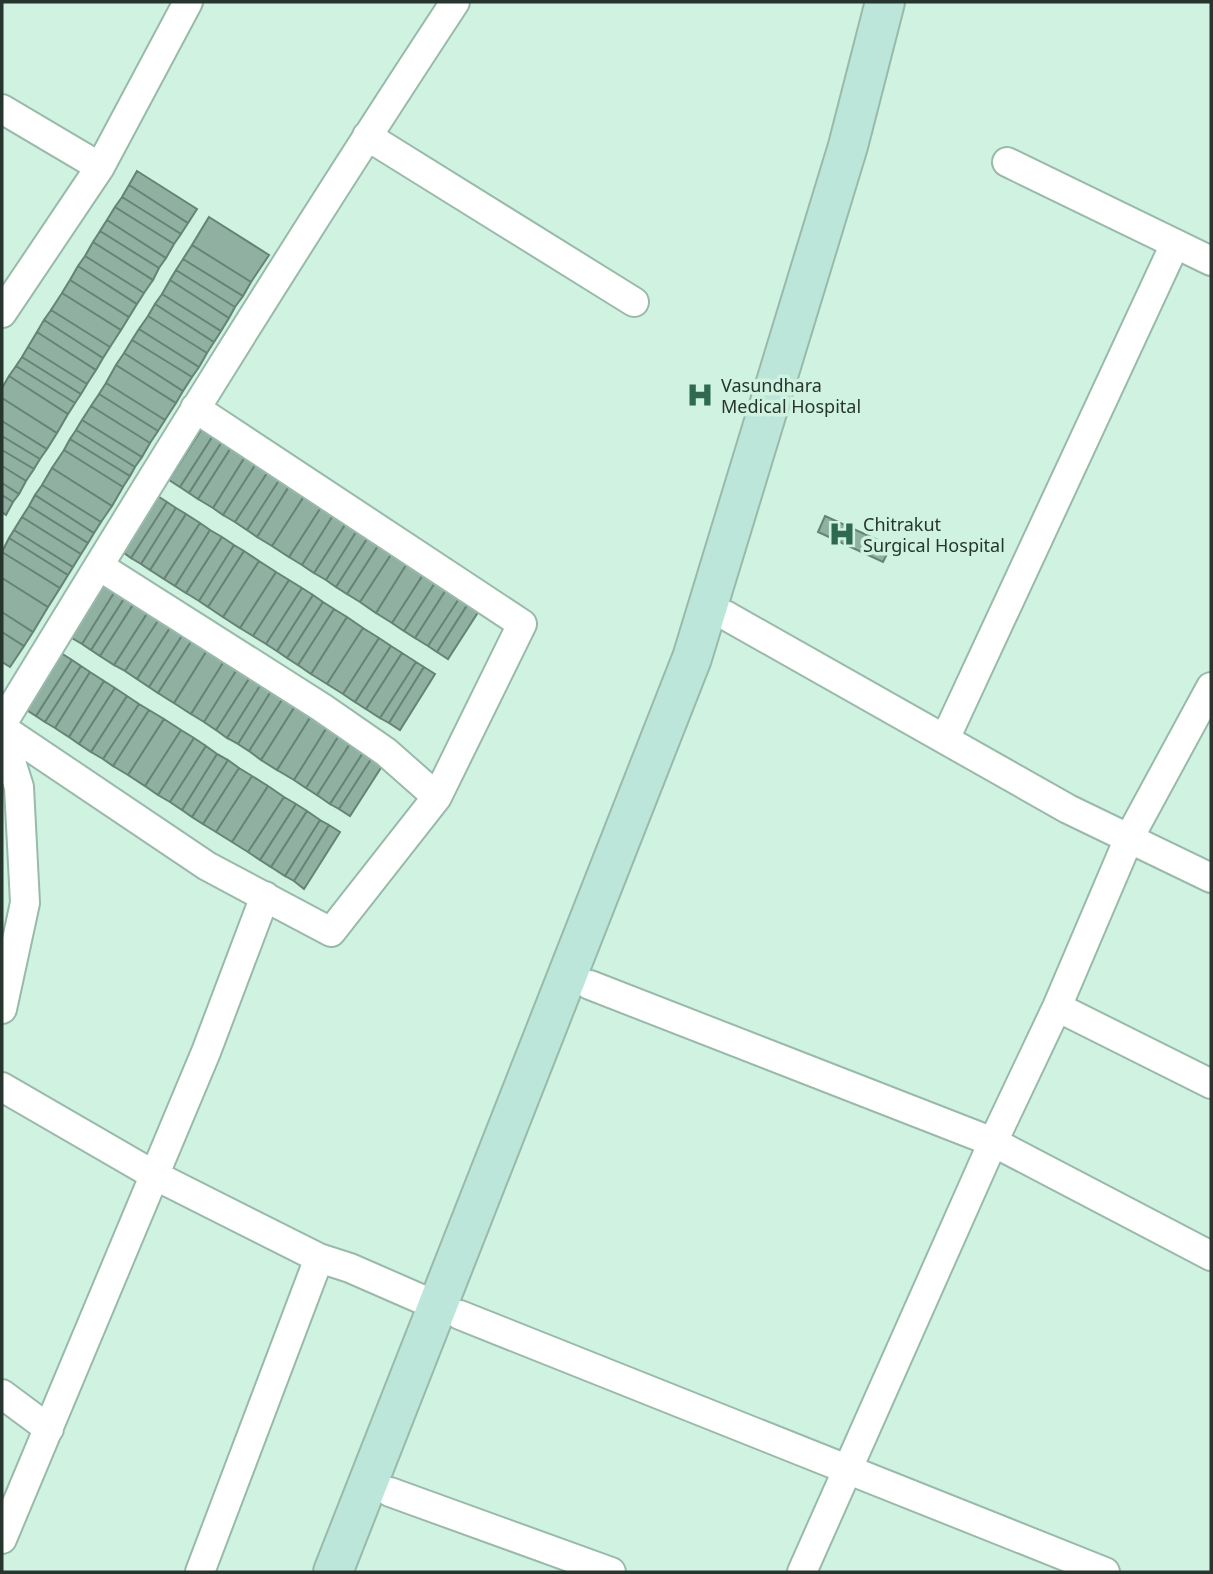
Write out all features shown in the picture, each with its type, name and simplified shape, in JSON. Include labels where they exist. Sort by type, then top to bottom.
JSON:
[{"type":"main road","points":[[333,1572],[590,985],[675,769],[870,148],[883,5]]},
{"type":"main road","points":[[359,1572],[390,1492],[448,1311],[691,658],[848,146],[883,5]]},
{"type":"street","points":[[2,313],[100,167],[188,2]]},
{"type":"street","points":[[2,1009],[25,902],[19,787],[2,728],[195,408],[367,136],[456,2]]},
{"type":"street","points":[[2,109],[100,167]]},
{"type":"street","points":[[367,136],[634,302]]},
{"type":"street","points":[[1007,162],[1211,261]]},
{"type":"street","points":[[945,739],[1175,244]]},
{"type":"street","points":[[2,728],[208,866],[331,932],[437,797],[522,624],[195,408]]},
{"type":"street","points":[[99,566],[321,707],[386,752],[437,797]]},
{"type":"street","points":[[725,615],[1068,809],[1211,878]]},
{"type":"street","points":[[802,1572],[993,1142],[1057,1007],[1129,838],[1211,687]]},
{"type":"street","points":[[2,1539],[206,1052],[265,896]]},
{"type":"street","points":[[590,985],[993,1142],[1211,1256]]},
{"type":"street","points":[[1057,1007],[1211,1084]]},
{"type":"street","points":[[2,1087],[154,1175],[319,1258],[350,1268],[448,1311],[1105,1572]]},
{"type":"street","points":[[200,1572],[319,1258]]},
{"type":"street","points":[[2,1394],[49,1429]]},
{"type":"street","points":[[390,1492],[581,1567],[611,1572]]},
{"type":"building","points":[[137,171],[197,209],[188,223],[129,185]]},
{"type":"building","points":[[129,185],[188,223],[181,234],[122,197]]},
{"type":"building","points":[[122,197],[181,234],[174,244],[115,207]]},
{"type":"building","points":[[115,207],[174,244],[166,258],[107,220]]},
{"type":"building","points":[[209,217],[269,255],[251,282],[192,245]]},
{"type":"building","points":[[107,220],[166,258],[159,268],[100,231]]},
{"type":"building","points":[[100,231],[159,268],[153,280],[93,242]]},
{"type":"building","points":[[93,242],[153,280],[144,293],[85,256]]},
{"type":"building","points":[[192,245],[251,282],[243,296],[183,259]]},
{"type":"building","points":[[85,256],[144,293],[137,304],[78,266]]},
{"type":"building","points":[[183,259],[243,296],[235,307],[176,270]]},
{"type":"building","points":[[78,266],[137,304],[129,317],[70,280]]},
{"type":"building","points":[[176,270],[235,307],[229,318],[170,280]]},
{"type":"building","points":[[70,280],[129,317],[121,330],[62,293]]},
{"type":"building","points":[[170,280],[229,318],[221,331],[162,294]]},
{"type":"building","points":[[62,293],[121,330],[110,347],[51,310]]},
{"type":"building","points":[[162,294],[221,331],[214,342],[155,304]]},
{"type":"building","points":[[155,304],[214,342],[207,353],[148,316]]},
{"type":"building","points":[[51,310],[110,347],[103,358],[44,320]]},
{"type":"building","points":[[148,316],[207,353],[199,367],[139,329]]},
{"type":"building","points":[[44,320],[103,358],[96,370],[37,332]]},
{"type":"building","points":[[139,329],[199,367],[192,377],[132,340]]},
{"type":"building","points":[[37,332],[96,370],[87,384],[28,347]]},
{"type":"building","points":[[132,340],[192,377],[183,391],[124,353]]},
{"type":"building","points":[[28,347],[87,384],[81,394],[22,357]]},
{"type":"building","points":[[124,353],[183,391],[176,403],[116,365]]},
{"type":"building","points":[[22,357],[81,394],[75,403],[16,366]]},
{"type":"building","points":[[116,365],[176,403],[165,420],[106,383]]},
{"type":"building","points":[[16,366],[75,403],[68,414],[9,376]]},
{"type":"building","points":[[9,376],[68,414],[57,433],[2,398],[2,388]]},
{"type":"building","points":[[106,383],[165,420],[158,431],[99,394]]},
{"type":"building","points":[[99,394],[158,431],[150,443],[91,406]]},
{"type":"building","points":[[2,398],[57,433],[47,449],[2,421]]},
{"type":"building","points":[[91,406],[150,443],[142,457],[82,420]]},
{"type":"building","points":[[82,420],[142,457],[135,467],[76,430]]},
{"type":"building","points":[[2,421],[47,449],[40,459],[2,436]]},
{"type":"building","points":[[205,424],[216,431],[180,487],[169,480]]},
{"type":"building","points":[[76,430],[135,467],[130,476],[70,439]]},
{"type":"building","points":[[216,431],[225,437],[189,493],[180,487]]},
{"type":"building","points":[[2,436],[40,459],[34,469],[2,450]]},
{"type":"building","points":[[225,437],[234,443],[198,499],[189,493]]},
{"type":"building","points":[[70,439],[130,476],[123,487],[64,450]]},
{"type":"building","points":[[234,443],[248,452],[213,508],[198,499]]},
{"type":"building","points":[[2,450],[34,469],[26,481],[2,466]]},
{"type":"building","points":[[64,450],[123,487],[112,506],[52,468]]},
{"type":"building","points":[[248,452],[259,459],[223,515],[213,508]]},
{"type":"building","points":[[259,459],[271,467],[235,522],[223,515]]},
{"type":"building","points":[[2,466],[26,481],[19,494],[2,483]]},
{"type":"building","points":[[271,467],[283,474],[247,530],[235,522]]},
{"type":"building","points":[[52,468],[112,506],[101,522],[42,485]]},
{"type":"building","points":[[283,474],[293,480],[257,537],[247,530]]},
{"type":"building","points":[[293,480],[308,490],[272,546],[257,537]]},
{"type":"building","points":[[2,483],[19,494],[13,502],[2,495]]},
{"type":"building","points":[[42,485],[101,522],[94,533],[35,495]]},
{"type":"building","points":[[308,490],[325,501],[289,557],[272,546]]},
{"type":"building","points":[[2,495],[13,502],[6,515],[2,512]]},
{"type":"building","points":[[35,495],[94,533],[88,543],[29,506]]},
{"type":"building","points":[[156,495],[167,502],[131,558],[120,550]]},
{"type":"building","points":[[325,501],[337,509],[302,565],[289,557]]},
{"type":"building","points":[[167,502],[176,508],[141,564],[131,558]]},
{"type":"building","points":[[29,506],[88,543],[81,554],[22,517]]},
{"type":"building","points":[[176,508],[186,514],[150,570],[141,564]]},
{"type":"building","points":[[337,509],[350,517],[314,573],[302,565]]},
{"type":"building","points":[[186,514],[200,523],[164,579],[150,570]]},
{"type":"building","points":[[825,516],[891,546],[883,562],[818,532]]},
{"type":"building","points":[[22,517],[81,554],[73,567],[14,530]]},
{"type":"building","points":[[350,517],[361,524],[326,580],[314,573]]},
{"type":"building","points":[[200,523],[210,530],[175,586],[164,579]]},
{"type":"building","points":[[361,524],[372,531],[336,587],[326,580]]},
{"type":"building","points":[[14,530],[73,567],[68,575],[9,538]]},
{"type":"building","points":[[210,530],[222,537],[186,593],[175,586]]},
{"type":"building","points":[[372,531],[383,538],[347,594],[336,587]]},
{"type":"building","points":[[222,537],[234,545],[199,601],[186,593]]},
{"type":"building","points":[[9,538],[68,575],[60,588],[2,552]]},
{"type":"building","points":[[383,538],[396,547],[360,602],[347,594]]},
{"type":"building","points":[[234,545],[244,551],[208,607],[199,601]]},
{"type":"building","points":[[396,547],[411,557],[376,613],[360,602]]},
{"type":"building","points":[[244,551],[259,561],[223,617],[208,607]]},
{"type":"building","points":[[2,552],[60,588],[48,607],[2,578]]},
{"type":"building","points":[[411,557],[428,567],[392,623],[376,613]]},
{"type":"building","points":[[259,561],[276,572],[240,628],[223,617]]},
{"type":"building","points":[[428,567],[440,575],[404,631],[392,623]]},
{"type":"building","points":[[276,572],[289,580],[253,636],[240,628]]},
{"type":"building","points":[[440,575],[451,582],[415,638],[404,631]]},
{"type":"building","points":[[2,578],[48,607],[33,632],[2,612]]},
{"type":"building","points":[[289,580],[302,588],[266,644],[253,636]]},
{"type":"building","points":[[106,581],[117,588],[82,644],[70,637]]},
{"type":"building","points":[[451,582],[464,591],[428,646],[415,638]]},
{"type":"building","points":[[117,588],[127,594],[91,650],[82,644]]},
{"type":"building","points":[[302,588],[313,595],[277,651],[266,644]]},
{"type":"building","points":[[464,591],[473,596],[437,652],[428,646]]},
{"type":"building","points":[[127,594],[136,600],[100,656],[91,650]]},
{"type":"building","points":[[313,595],[323,602],[287,658],[277,651]]},
{"type":"building","points":[[473,596],[484,603],[448,659],[437,652]]},
{"type":"building","points":[[136,600],[150,609],[114,665],[100,656]]},
{"type":"building","points":[[323,602],[334,609],[298,665],[287,658]]},
{"type":"building","points":[[150,609],[161,616],[125,671],[114,665]]},
{"type":"building","points":[[334,609],[347,617],[311,674],[298,665]]},
{"type":"building","points":[[2,612],[33,632],[24,646],[2,632]]},
{"type":"building","points":[[161,616],[173,623],[137,679],[125,671]]},
{"type":"building","points":[[347,617],[363,628],[327,684],[311,674]]},
{"type":"building","points":[[173,623],[185,631],[149,687],[137,679]]},
{"type":"building","points":[[363,628],[379,638],[343,694],[327,684]]},
{"type":"building","points":[[185,631],[194,637],[158,693],[149,687]]},
{"type":"building","points":[[2,632],[24,646],[10,667],[2,662]]},
{"type":"building","points":[[194,637],[209,647],[174,703],[158,693]]},
{"type":"building","points":[[379,638],[391,646],[355,702],[343,694]]},
{"type":"building","points":[[391,646],[402,653],[366,709],[355,702]]},
{"type":"building","points":[[209,647],[226,658],[191,714],[174,703]]},
{"type":"building","points":[[61,653],[72,660],[36,716],[25,709]]},
{"type":"building","points":[[402,653],[416,662],[380,718],[366,709]]},
{"type":"building","points":[[226,658],[239,666],[204,722],[191,714]]},
{"type":"building","points":[[72,660],[81,666],[45,722],[36,716]]},
{"type":"building","points":[[416,662],[424,667],[389,723],[380,718]]},
{"type":"building","points":[[81,666],[90,672],[55,728],[45,722]]},
{"type":"building","points":[[239,666],[252,674],[216,730],[204,722]]},
{"type":"building","points":[[424,667],[435,674],[400,730],[389,723]]},
{"type":"building","points":[[90,672],[104,681],[69,737],[55,728]]},
{"type":"building","points":[[252,674],[263,681],[227,738],[216,730]]},
{"type":"building","points":[[104,681],[115,688],[79,744],[69,737]]},
{"type":"building","points":[[263,681],[273,688],[238,744],[227,738]]},
{"type":"building","points":[[115,688],[127,696],[91,752],[79,744]]},
{"type":"building","points":[[273,688],[285,695],[249,751],[238,744]]},
{"type":"building","points":[[285,695],[297,703],[261,760],[249,751]]},
{"type":"building","points":[[127,696],[139,704],[103,759],[91,752]]},
{"type":"building","points":[[297,703],[313,713],[277,770],[261,760]]},
{"type":"building","points":[[139,704],[149,710],[113,766],[103,759]]},
{"type":"building","points":[[149,710],[164,719],[128,775],[113,766]]},
{"type":"building","points":[[313,713],[329,724],[294,780],[277,770]]},
{"type":"building","points":[[164,719],[181,730],[145,786],[128,775]]},
{"type":"building","points":[[329,724],[341,732],[306,788],[294,780]]},
{"type":"building","points":[[181,730],[194,738],[158,795],[145,786]]},
{"type":"building","points":[[341,732],[353,739],[317,795],[306,788]]},
{"type":"building","points":[[194,738],[206,746],[170,802],[158,795]]},
{"type":"building","points":[[353,739],[366,748],[330,804],[317,795]]},
{"type":"building","points":[[206,746],[217,754],[182,810],[170,802]]},
{"type":"building","points":[[366,748],[375,753],[339,809],[330,804]]},
{"type":"building","points":[[375,753],[386,760],[350,816],[339,809]]},
{"type":"building","points":[[217,754],[228,760],[192,817],[182,810]]},
{"type":"building","points":[[228,760],[239,768],[203,824],[192,817]]},
{"type":"building","points":[[239,768],[252,776],[216,832],[203,824]]},
{"type":"building","points":[[252,776],[268,786],[232,842],[216,832]]},
{"type":"building","points":[[268,786],[284,797],[248,852],[232,842]]},
{"type":"building","points":[[284,797],[296,804],[260,860],[248,852]]},
{"type":"building","points":[[296,804],[307,811],[271,867],[260,860]]},
{"type":"building","points":[[307,811],[320,820],[285,876],[271,867]]},
{"type":"building","points":[[320,820],[329,825],[294,881],[285,876]]},
{"type":"building","points":[[329,825],[340,832],[304,889],[294,881]]},
{"type":"place","name":"Vasundhara Medical Hospital","points":[[700,395]]},
{"type":"place","name":"Chitrakut Surgical Hospital","points":[[842,534]]}]
